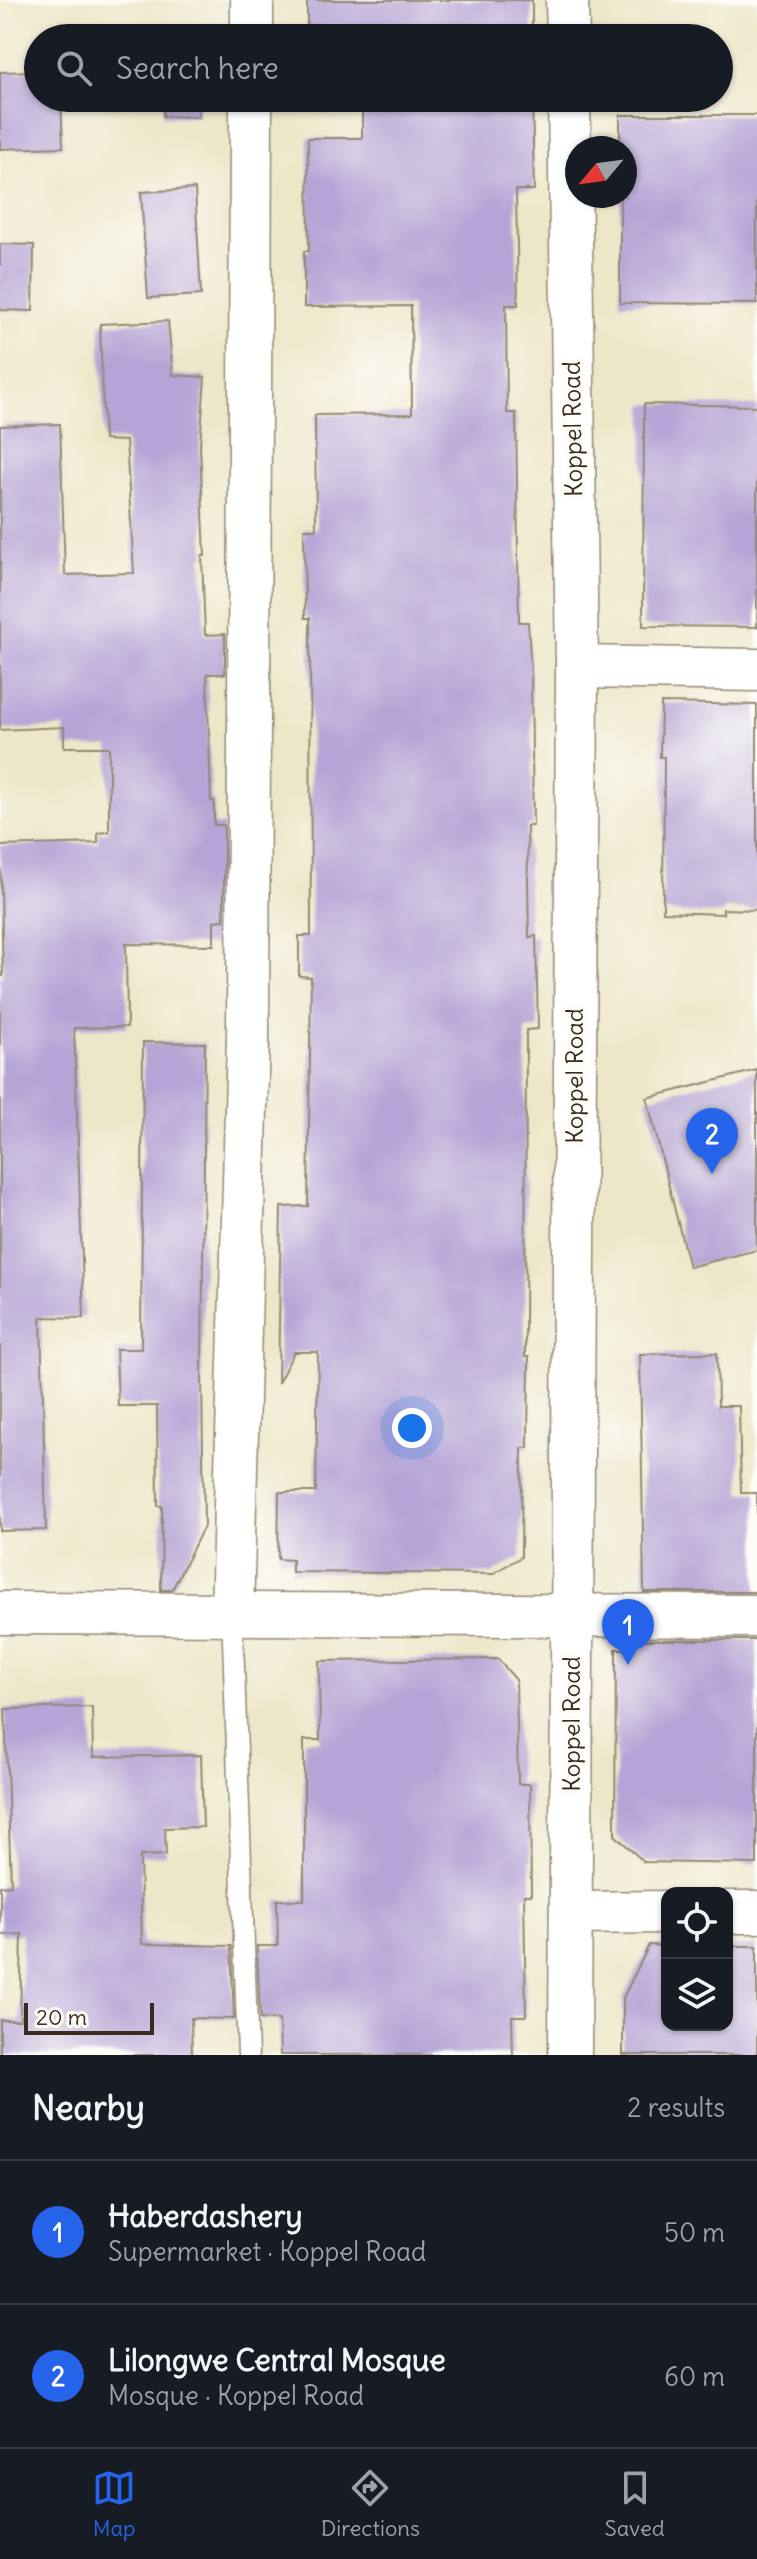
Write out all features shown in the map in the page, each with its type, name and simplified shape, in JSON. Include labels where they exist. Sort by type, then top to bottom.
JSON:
[{"type":"street","points":[[252,0],[252,24]]},
{"type":"street","points":[[567,0],[568,24]]},
{"type":"street","points":[[232,1613],[248,1039],[251,112]]},
{"type":"street","name":"Koppel Road","points":[[569,112],[577,667],[570,2055]]},
{"type":"street","points":[[577,667],[757,670]]},
{"type":"street","points":[[0,1613],[757,1616]]},
{"type":"street","points":[[571,1913],[661,1912]]},
{"type":"street","points":[[733,1912],[757,1912]]},
{"type":"lane","points":[[232,1613],[248,2055]]},
{"type":"building","points":[[307,0],[532,0],[532,24],[307,24]]},
{"type":"building","points":[[24,71],[24,112],[62,112],[63,147],[0,149],[0,72]]},
{"type":"building","points":[[163,112],[198,112],[198,117],[163,116]]},
{"type":"building","points":[[362,112],[532,112],[534,190],[516,190],[518,305],[506,305],[507,413],[516,413],[519,622],[528,622],[531,674],[533,826],[527,826],[529,937],[536,936],[538,1029],[526,1030],[525,1357],[529,1357],[528,1448],[522,1448],[521,1557],[492,1574],[292,1572],[292,1560],[278,1559],[279,1492],[316,1492],[318,1352],[294,1352],[278,1383],[281,1207],[308,1206],[311,977],[299,976],[299,936],[311,936],[310,618],[305,618],[304,529],[316,529],[315,415],[412,414],[411,306],[304,307],[304,251],[309,251],[308,138],[362,138]]},
{"type":"building","points":[[620,115],[757,115],[757,304],[620,303],[620,208],[637,208],[637,136],[620,136]]},
{"type":"building","points":[[195,189],[201,295],[148,298],[141,192]]},
{"type":"building","points":[[0,244],[34,245],[33,311],[0,310]]},
{"type":"building","points":[[168,321],[173,375],[205,377],[200,446],[205,635],[225,634],[225,674],[207,674],[211,801],[214,801],[214,825],[224,825],[224,920],[214,921],[214,945],[126,944],[127,1027],[74,1028],[84,1318],[41,1317],[46,1530],[0,1531],[0,976],[3,976],[0,846],[98,843],[98,833],[109,832],[109,747],[64,747],[64,727],[0,730],[0,426],[60,424],[65,575],[134,573],[126,441],[104,440],[100,324]]},
{"type":"building","points":[[644,404],[757,406],[757,627],[643,626]]},
{"type":"building","points":[[661,703],[757,705],[757,910],[723,909],[723,914],[663,912],[664,757],[660,757]]},
{"type":"building","points":[[143,1042],[205,1043],[204,1526],[172,1590],[161,1590],[162,1506],[158,1506],[157,1406],[118,1406],[116,1349],[141,1349]]},
{"type":"building","points":[[757,1070],[757,1250],[689,1267],[647,1098]]},
{"type":"building","points":[[717,1353],[718,1406],[739,1406],[741,1493],[757,1493],[757,1592],[644,1592],[640,1354]]},
{"type":"building","points":[[632,1640],[757,1640],[757,1864],[644,1862],[615,1835],[616,1649],[633,1649]]},
{"type":"building","points":[[498,1659],[516,1680],[518,1784],[530,1784],[531,1895],[524,1895],[526,2016],[512,2016],[513,2055],[280,2055],[279,2020],[260,2019],[257,1946],[278,1946],[277,1900],[304,1900],[304,1740],[320,1740],[319,1661]]},
{"type":"building","points":[[92,1707],[93,1757],[201,1755],[203,1827],[165,1828],[166,1855],[140,1856],[142,1944],[231,1946],[234,2019],[191,2018],[192,2055],[0,2055],[0,2020],[20,2020],[22,1934],[0,1935],[0,1886],[11,1885],[5,1709]]},
{"type":"building","points":[[649,1945],[661,1946],[661,2031],[733,2031],[733,1946],[757,1946],[757,2055],[623,2055],[623,1998]]},
{"type":"place","name":"Lilongwe Central Mosque","points":[[712,1174]]},
{"type":"place","name":"Haberdashery","points":[[628,1665]]}]
